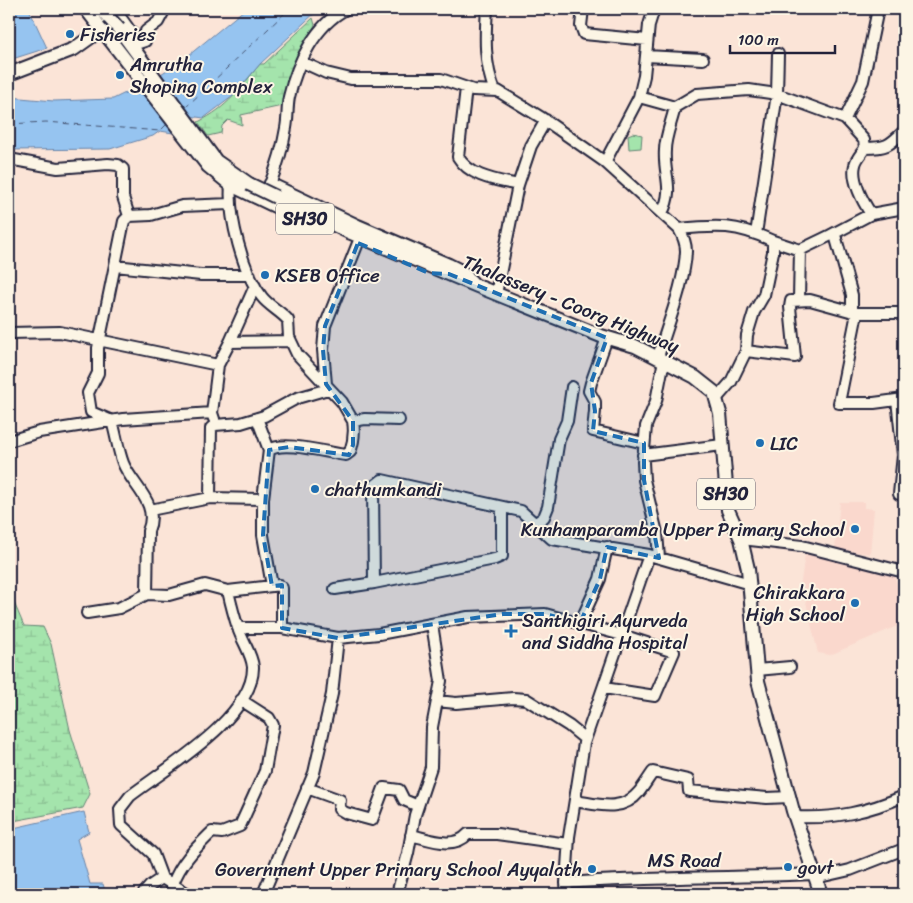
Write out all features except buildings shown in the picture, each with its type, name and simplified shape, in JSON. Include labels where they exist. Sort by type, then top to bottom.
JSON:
[{"type":"main road","name":"SH30","points":[[86,9],[104,19],[141,81],[208,166],[231,186],[263,202],[429,272],[450,274]]},
{"type":"main road","name":"Thalassery - Coorg Highway","points":[[104,19],[119,29],[216,161],[249,184],[351,232],[496,294],[607,338],[635,346],[704,383],[717,398]]},
{"type":"main road","points":[[9,74],[74,49],[104,19]]},
{"type":"main road","name":"SH30","points":[[717,398],[728,510],[741,539],[750,584],[758,681],[795,817],[820,894]]},
{"type":"street","points":[[104,19],[118,14],[139,43],[145,41],[146,31],[158,22],[165,9]]},
{"type":"street","points":[[263,202],[286,128],[289,97],[302,62],[319,29],[334,15],[346,9]]},
{"type":"street","points":[[487,9],[484,36],[490,77],[495,90]]},
{"type":"street","points":[[583,9],[581,26],[584,34],[647,40]]},
{"type":"street","points":[[605,162],[639,97],[646,56],[648,25],[654,9]]},
{"type":"street","points":[[845,119],[863,81],[878,9]]},
{"type":"street","points":[[756,234],[777,94],[778,54]]},
{"type":"street","points":[[646,56],[703,59]]},
{"type":"street","points":[[302,62],[326,73],[344,78],[442,79],[466,88],[495,90],[546,120],[605,162],[662,213],[679,230],[684,239],[686,251],[682,274],[661,359],[656,401],[646,426],[644,443],[644,480],[657,533],[654,556],[622,635],[585,739],[568,844],[567,894]]},
{"type":"street","points":[[466,88],[458,157],[462,165],[473,172],[518,185]]},
{"type":"street","points":[[662,213],[669,198],[665,145],[675,108],[697,94],[749,90],[777,94],[845,119],[864,140],[865,148],[855,164],[855,173],[863,203],[871,214]]},
{"type":"street","points":[[639,97],[675,108]]},
{"type":"street","points":[[496,294],[518,185],[531,146],[546,120]]},
{"type":"street","points":[[865,148],[884,147],[892,143],[904,131]]},
{"type":"street","points":[[9,159],[58,168],[108,164],[118,166],[123,169],[123,197],[129,216]]},
{"type":"street","points":[[270,183],[358,225],[449,264],[461,270],[477,286]]},
{"type":"street","points":[[231,186],[230,204],[250,275],[255,286],[268,304],[280,311],[288,320],[291,341],[296,354],[342,402],[353,421],[355,432],[353,445],[350,452],[346,454],[278,446],[268,450]]},
{"type":"street","points":[[112,421],[91,412],[88,393],[98,373],[99,341],[124,221],[129,216],[152,215],[182,206],[230,204]]},
{"type":"street","points":[[679,230],[720,225],[756,234],[773,242],[800,250],[871,214],[904,208]]},
{"type":"street","points":[[831,235],[835,235],[855,312],[839,403],[874,403],[900,399],[903,455],[899,494],[904,494]]},
{"type":"street","points":[[327,386],[323,350],[325,326],[358,242]]},
{"type":"street","points":[[717,398],[731,382],[746,351],[747,335],[754,312],[764,295],[773,252],[773,242]]},
{"type":"street","points":[[799,299],[800,250]]},
{"type":"street","points":[[115,266],[202,276],[250,275]]},
{"type":"street","points":[[216,425],[212,413],[218,365],[255,286]]},
{"type":"street","points":[[746,351],[796,357],[790,307],[791,301],[799,299],[855,312],[904,312]]},
{"type":"street","points":[[9,334],[60,332],[218,365]]},
{"type":"street","points":[[607,338],[590,383],[589,391],[594,402],[595,411],[592,432],[644,443]]},
{"type":"street","points":[[230,342],[291,341]]},
{"type":"street","points":[[210,498],[211,428],[216,425],[257,418],[297,398],[327,386]]},
{"type":"street","points":[[536,523],[544,516],[548,507],[559,439],[567,421],[572,387]]},
{"type":"street","points":[[9,441],[39,432],[112,421],[212,413]]},
{"type":"street","points":[[257,418],[268,450],[263,499],[264,535],[272,586]]},
{"type":"street","points":[[353,421],[365,419],[399,420]]},
{"type":"street","points":[[112,421],[123,463],[143,493],[150,510],[147,594]]},
{"type":"street","points":[[643,455],[722,445]]},
{"type":"street","points":[[374,583],[373,488],[382,480],[521,511],[552,539],[654,556],[750,584]]},
{"type":"street","points":[[150,510],[230,496],[263,499]]},
{"type":"street","points":[[335,589],[374,583],[502,556],[502,507]]},
{"type":"street","points":[[741,539],[802,546],[904,572]]},
{"type":"street","points":[[580,623],[600,579],[607,547]]},
{"type":"street","points":[[87,613],[118,608],[147,594],[169,595],[205,585],[228,591],[279,585],[282,588],[282,628]]},
{"type":"street","points":[[188,894],[162,878],[153,854],[121,825],[120,809],[130,796],[210,737],[223,725],[241,700],[253,666],[238,628],[228,591]]},
{"type":"street","points":[[238,628],[282,628],[338,638],[379,634],[468,617],[503,614],[545,614],[622,635],[674,652],[655,696],[604,688]]},
{"type":"street","points":[[397,894],[418,806],[431,767],[432,727],[441,681],[432,624]]},
{"type":"street","points":[[263,894],[307,788],[324,738],[332,694],[338,638]]},
{"type":"street","points":[[757,670],[790,667]]},
{"type":"street","points":[[437,701],[456,703],[513,698],[526,700],[569,726],[585,739]]},
{"type":"street","points":[[173,884],[176,874],[187,859],[212,832],[222,833],[240,826],[265,770],[273,725],[269,718],[241,700]]},
{"type":"street","points":[[575,801],[615,807],[630,800],[639,792],[653,772],[688,780],[688,791],[767,798],[790,797]]},
{"type":"street","points":[[307,788],[340,800],[339,808],[366,820],[372,820],[384,788],[399,790],[404,800],[418,806]]},
{"type":"street","points":[[795,817],[816,818],[854,814],[879,807],[904,796]]},
{"type":"street","points":[[411,836],[451,843],[458,842],[468,834],[497,834],[568,844]]},
{"type":"street","name":"MS Road","points":[[566,883],[640,877],[744,878],[814,876],[850,870],[904,849]]},
{"type":"street","points":[[143,894],[150,886],[162,878]]},
{"type":"highlighted area","points":[[358,243],[429,273],[449,274],[607,338],[591,383],[595,411],[593,431],[644,443],[644,480],[659,558],[607,547],[600,579],[580,623],[545,614],[503,614],[338,638],[282,628],[282,585],[272,586],[263,535],[269,450],[289,447],[349,455],[353,445],[353,421],[326,384],[323,350],[325,326]]},
{"type":"shaded area","name":"Kunhamparamba Upper Primary School","points":[[840,502],[864,502],[864,508],[874,509],[870,554],[835,549]]},
{"type":"shaded area","points":[[805,554],[894,574],[904,609],[904,623],[830,655],[818,653],[801,581]]},
{"type":"green space","points":[[313,18],[315,25],[295,64],[282,106],[241,115],[242,125],[228,120],[222,126],[221,133],[208,136],[198,122],[226,103],[260,64],[264,64]]},
{"type":"green space","points":[[633,133],[642,135],[641,148],[629,149],[628,135]]},
{"type":"green space","points":[[9,591],[24,626],[43,627],[51,644],[70,730],[90,794],[83,808],[13,821],[9,810]]},
{"type":"water","points":[[9,9],[29,9],[47,48],[9,60]]},
{"type":"water","points":[[245,9],[319,9],[260,64],[233,96],[204,118],[189,116],[173,133],[160,131],[153,136],[110,149],[9,150],[9,97],[54,101],[113,99],[148,82],[183,60]]},
{"type":"water","points":[[84,812],[89,832],[77,839],[90,884],[103,884],[106,894],[9,894],[9,829]]},
{"type":"ferry route","points":[[185,108],[289,9]]},
{"type":"ferry route","points":[[9,124],[46,122],[160,131],[167,124]]},
{"type":"place","name":"Fisheries","points":[[70,34]]},
{"type":"place","name":"Amrutha Shoping Complex","points":[[120,75]]},
{"type":"place","name":"KSEB Office","points":[[265,275]]},
{"type":"place","name":"LIC","points":[[760,443]]},
{"type":"place","name":"chathumkandi","points":[[315,489]]},
{"type":"place","name":"Kunhamparamba Upper Primary School","points":[[855,529]]},
{"type":"place","name":"Chirakkara High School","points":[[855,603]]},
{"type":"place","name":"Santhigiri Ayurveda and Siddha Hospital","points":[[511,631]]},
{"type":"place","name":"govt","points":[[788,867]]},
{"type":"place","name":"Government Upper Primary School Ayyalath","points":[[592,869]]}]
